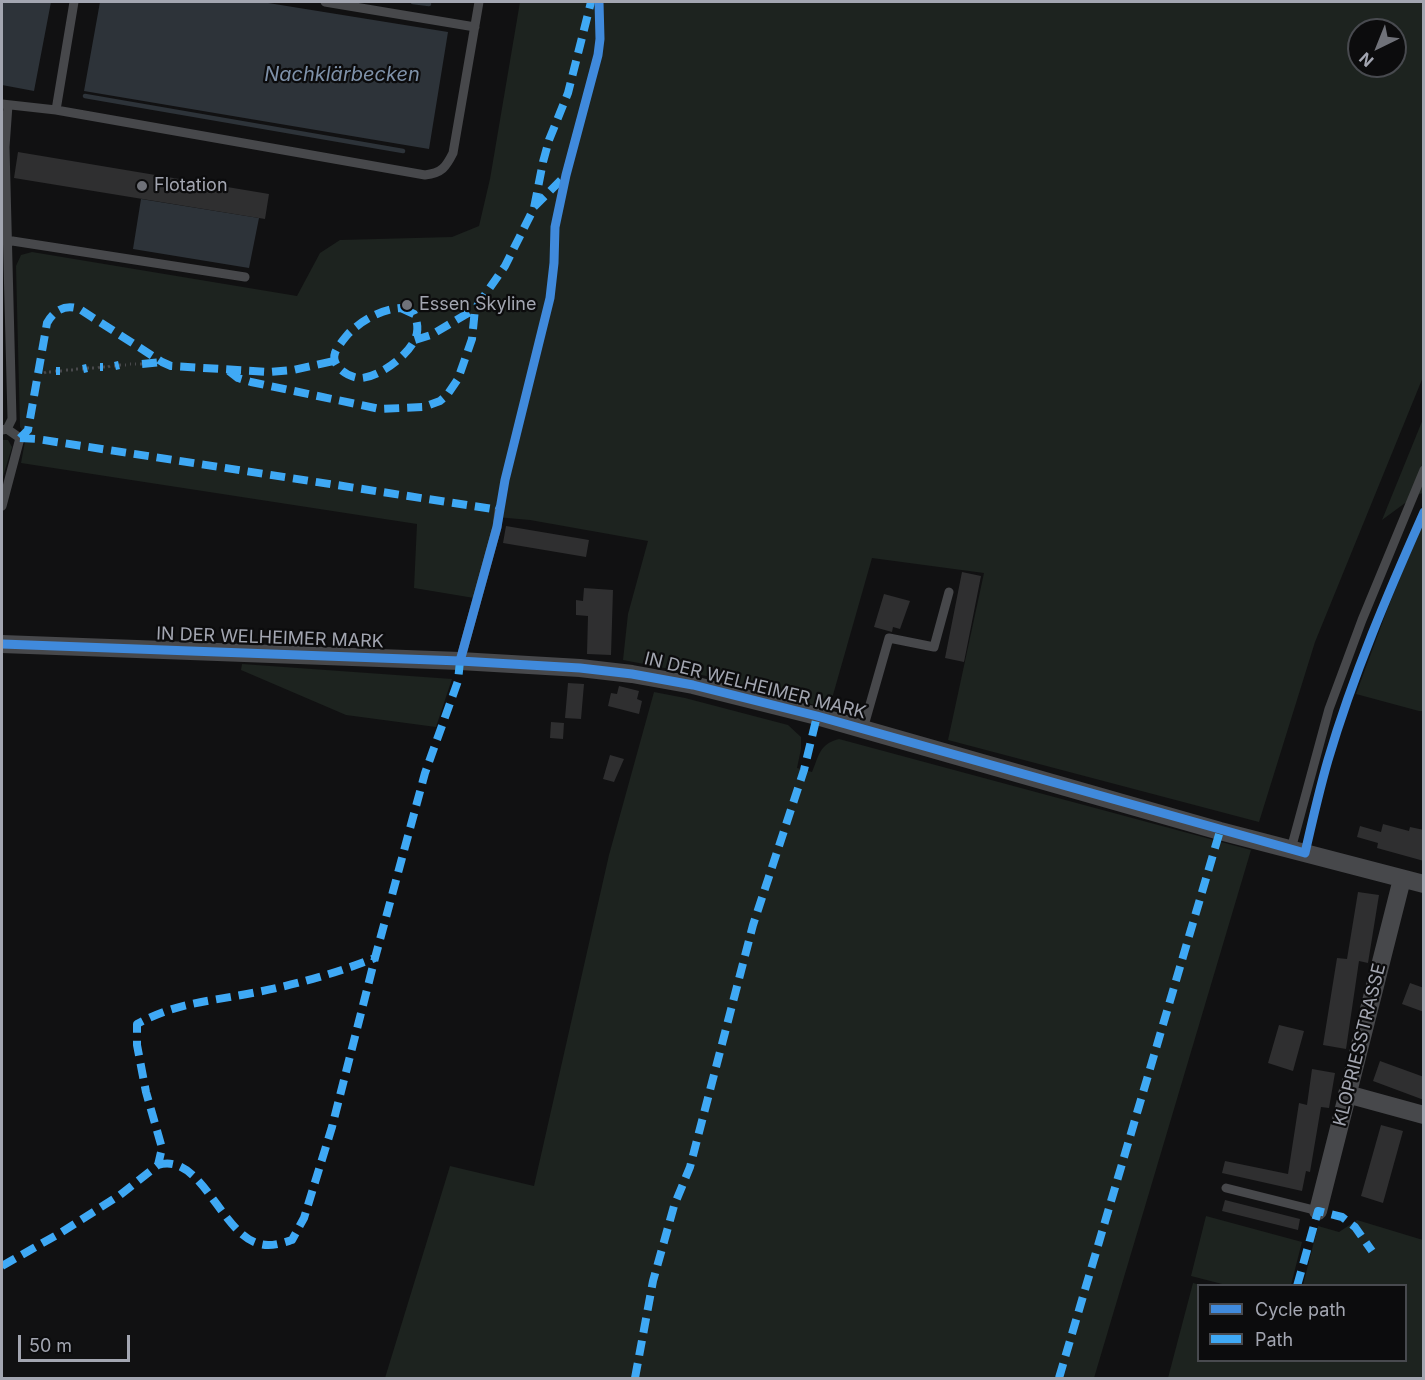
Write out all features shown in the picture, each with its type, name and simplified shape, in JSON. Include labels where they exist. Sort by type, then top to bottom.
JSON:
[{"type":"street","name":"IN DER WELHEIMER MARK","points":[[2,644],[460,661],[580,668],[632,674],[693,685],[863,729],[1424,884]]},
{"type":"street","name":"KLOPRIESSTRASSE","points":[[1317,1211],[1402,879]]},
{"type":"street","points":[[1347,1094],[1424,1115]]},
{"type":"lane","points":[[56,110],[74,2]]},
{"type":"lane","points":[[325,2],[475,27]]},
{"type":"lane","points":[[2,506],[20,438],[4,430],[12,418],[6,240],[5,105],[56,110],[425,175],[439,174],[447,166],[453,153],[479,2]]},
{"type":"lane","points":[[6,240],[245,277]]},
{"type":"lane","points":[[1291,849],[1329,709],[1362,620],[1424,470]]},
{"type":"lane","points":[[460,661],[497,527],[499,510]]},
{"type":"lane","points":[[863,729],[889,638],[934,647],[949,592]]},
{"type":"lane","points":[[1226,1188],[1317,1211]]},
{"type":"shaded area","points":[[520,2],[1423,2],[1423,377],[1315,642],[1259,822],[948,740],[984,573],[872,558],[829,709],[722,679],[623,660],[628,614],[648,541],[530,520],[496,517],[474,598],[414,588],[417,524],[21,463],[26,436],[20,427],[16,266],[21,255],[32,252],[297,296],[320,253],[340,240],[452,237],[479,226],[490,179]]},
{"type":"shaded area","points":[[1423,419],[1423,493],[1416,495],[1382,520]]},
{"type":"shaded area","points":[[2,440],[8,440],[12,447],[2,480]]},
{"type":"shaded area","points":[[1423,521],[1424,711],[1419,711],[1356,694]]},
{"type":"shaded area","points":[[242,664],[452,679],[436,727],[346,715],[241,670]]},
{"type":"shaded area","points":[[654,692],[788,725],[801,737],[797,768],[812,772],[824,747],[839,739],[1251,850],[1094,1378],[385,1378],[450,1166],[534,1186],[609,855]]},
{"type":"shaded area","points":[[1206,1216],[1302,1242],[1291,1284],[1222,1284],[1191,1276]]},
{"type":"shaded area","points":[[1357,1220],[1423,1240],[1423,1378],[1168,1378],[1193,1283],[1197,1284],[1197,1362],[1407,1362],[1407,1284],[1303,1284],[1318,1226],[1339,1232]]},
{"type":"water","points":[[2,2],[51,2],[34,91],[2,85]]},
{"type":"water","name":"Nachklärbecken","points":[[100,2],[262,2],[448,32],[429,149],[84,91]]},
{"type":"water","points":[[141,199],[259,218],[249,268],[133,249]]},
{"type":"building","name":"Flotation","points":[[18,152],[269,194],[265,219],[14,178]]},
{"type":"building","points":[[506,526],[589,540],[586,557],[503,543]]},
{"type":"building","points":[[962,572],[981,576],[964,662],[945,658]]},
{"type":"building","points":[[584,588],[613,590],[611,655],[587,654],[588,616],[576,615],[576,600],[583,601]]},
{"type":"building","points":[[884,594],[910,601],[900,629],[893,627],[892,632],[874,627]]},
{"type":"building","points":[[568,683],[584,684],[581,719],[565,718]]},
{"type":"building","points":[[619,686],[639,691],[637,699],[642,701],[639,714],[608,706],[611,693],[617,694]]},
{"type":"building","points":[[551,722],[564,723],[563,739],[550,738]]},
{"type":"building","points":[[610,755],[624,759],[614,782],[603,779]]},
{"type":"building","points":[[1383,824],[1409,831],[1410,827],[1424,830],[1424,861],[1377,848],[1378,843],[1357,837],[1360,826],[1381,832]]},
{"type":"building","points":[[1358,892],[1379,895],[1368,963],[1359,961],[1346,1049],[1323,1045],[1337,958],[1347,959]]},
{"type":"building","points":[[1410,983],[1424,988],[1424,1012],[1402,1004]]},
{"type":"building","points":[[1279,1025],[1304,1031],[1293,1071],[1268,1063]]},
{"type":"building","points":[[1380,1061],[1424,1077],[1424,1100],[1373,1081]]},
{"type":"building","points":[[1312,1069],[1335,1073],[1329,1108],[1321,1107],[1310,1172],[1306,1171],[1302,1191],[1222,1173],[1225,1161],[1288,1174],[1299,1103],[1307,1105]]},
{"type":"building","points":[[1381,1125],[1403,1131],[1383,1203],[1361,1196]]},
{"type":"building","points":[[1225,1200],[1300,1219],[1298,1230],[1222,1211]]},
{"type":"waterway","points":[[413,2],[429,4]]},
{"type":"waterway","points":[[85,96],[403,151]]},
{"type":"marked path","points":[[229,371],[238,378],[251,382],[380,409],[424,407],[440,401],[447,395],[458,379],[472,339],[475,309],[505,266],[534,208],[549,140],[568,93],[591,2]]},
{"type":"marked path","points":[[534,207],[564,177]]},
{"type":"marked path","points":[[20,438],[28,430],[47,323],[53,314],[61,309],[71,307],[81,310],[171,366],[270,372],[293,370],[334,361]]},
{"type":"marked path","points":[[401,308],[414,314],[417,324],[416,338],[405,353],[377,374],[357,378],[342,371],[334,358],[348,334],[373,316],[401,308]]},
{"type":"marked path","points":[[415,340],[431,335],[475,309]]},
{"type":"marked path","points":[[142,364],[162,362]]},
{"type":"marked path","points":[[115,366],[119,365]]},
{"type":"marked path","points":[[83,369],[87,368]]},
{"type":"marked path","points":[[20,438],[499,510],[500,506]]},
{"type":"marked path","points":[[158,1165],[173,1164],[187,1171],[246,1237],[268,1245],[292,1240],[304,1218],[332,1127],[425,773],[458,681],[460,661]]},
{"type":"marked path","points":[[635,1378],[653,1281],[674,1206],[690,1167],[753,925],[804,770],[817,716]]},
{"type":"marked path","points":[[1059,1378],[1220,831]]},
{"type":"marked path","points":[[2,1266],[62,1232],[120,1195],[158,1165],[162,1148],[146,1092],[137,1045],[137,1024],[178,1007],[296,983],[375,958]]},
{"type":"marked path","points":[[1298,1284],[1318,1211],[1342,1217],[1355,1227],[1372,1251]]},
{"type":"cycle path","points":[[460,661],[497,527],[505,480],[550,298],[555,227],[566,175],[598,55],[599,2]]},
{"type":"cycle path","points":[[2,644],[460,661],[580,668],[632,674],[693,685],[817,716],[1305,853],[1325,772],[1348,697],[1384,604],[1424,512]]},
{"type":"place","name":"Flotation","points":[[142,186]]},
{"type":"place","name":"Essen Skyline","points":[[407,305]]}]
